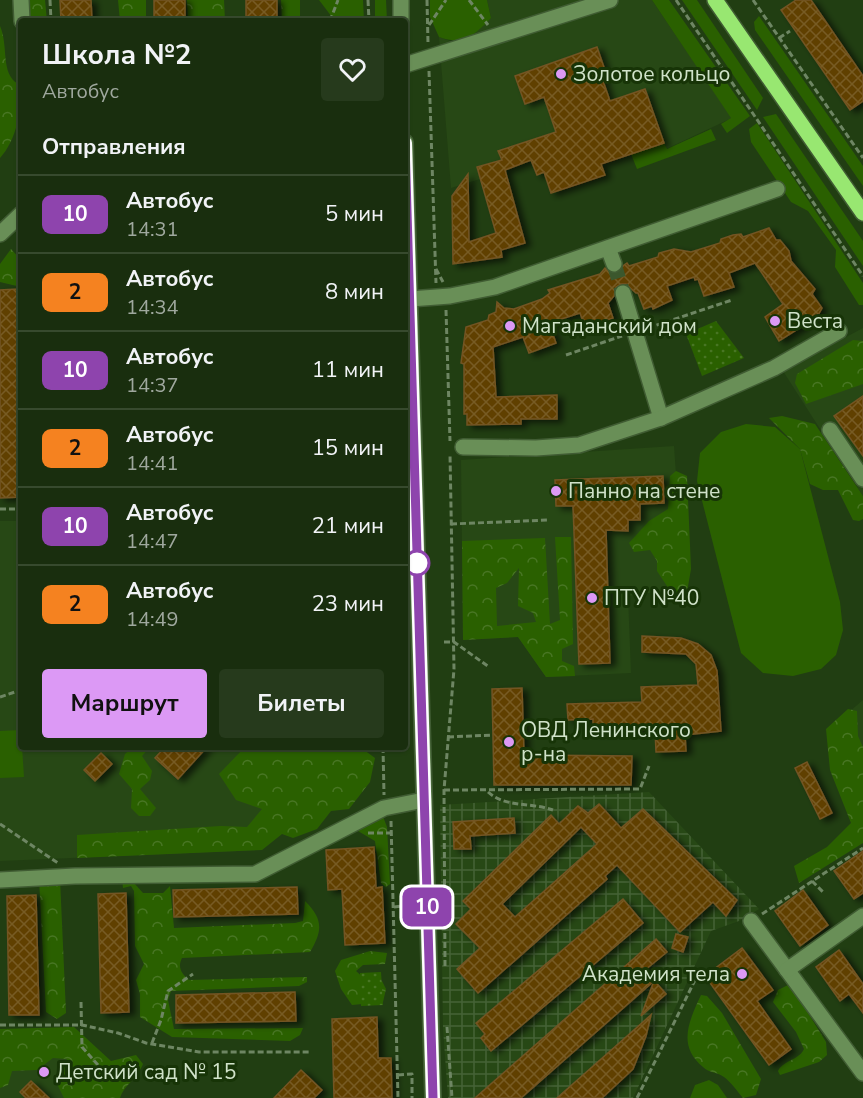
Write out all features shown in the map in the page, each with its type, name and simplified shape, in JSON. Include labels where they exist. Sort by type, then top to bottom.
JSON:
[{"type":"main road","points":[[716,0],[863,213]]},
{"type":"street","points":[[21,0],[22,18]]},
{"type":"street","points":[[401,0],[401,18]]},
{"type":"street","points":[[408,64],[610,0]]},
{"type":"street","points":[[410,299],[456,295],[495,287],[777,189]]},
{"type":"street","points":[[0,234],[18,217]]},
{"type":"street","points":[[408,237],[433,1098]]},
{"type":"street","points":[[608,248],[614,264]]},
{"type":"street","points":[[623,293],[661,418]]},
{"type":"street","points":[[463,447],[536,448],[579,445],[661,418],[774,368],[839,331]]},
{"type":"street","points":[[830,430],[863,478]]},
{"type":"street","points":[[0,880],[67,876],[255,874],[384,808],[424,800]]},
{"type":"street","points":[[787,970],[863,916]]},
{"type":"street","points":[[751,921],[863,1073]]},
{"type":"path","points":[[50,0],[51,18]]},
{"type":"path","points":[[331,18],[338,0]]},
{"type":"path","points":[[368,0],[369,18]]},
{"type":"path","points":[[427,0],[436,296],[446,309],[454,642],[444,790],[446,969]]},
{"type":"path","points":[[428,26],[446,0]]},
{"type":"path","points":[[469,0],[496,36]]},
{"type":"path","points":[[676,0],[863,276]]},
{"type":"path","points":[[753,0],[863,158]]},
{"type":"path","points":[[779,38],[790,31]]},
{"type":"path","points":[[712,306],[732,300]]},
{"type":"path","points":[[0,509],[18,509]]},
{"type":"path","points":[[451,524],[547,520]]},
{"type":"path","points":[[444,642],[454,642],[489,667]]},
{"type":"path","points":[[0,697],[18,691]]},
{"type":"path","points":[[448,737],[493,735]]},
{"type":"path","points":[[383,750],[384,808],[393,824],[398,1098]]},
{"type":"path","points":[[444,790],[640,789],[649,766]]},
{"type":"path","points":[[486,791],[503,803],[540,805],[553,810]]},
{"type":"path","points":[[0,824],[54,859],[67,876]]},
{"type":"path","points":[[751,921],[863,848]]},
{"type":"path","points":[[813,881],[823,892]]},
{"type":"path","points":[[394,907],[403,906]]},
{"type":"path","points":[[151,1044],[161,1020],[168,991],[193,974]]},
{"type":"path","points":[[637,1098],[698,974]]},
{"type":"path","points":[[81,1002],[82,1047],[107,1076]]},
{"type":"path","points":[[447,1017],[452,1098]]},
{"type":"path","points":[[0,1025],[82,1025],[151,1044],[199,1052],[309,1052]]},
{"type":"path","points":[[398,1075],[412,1074],[412,1098]]},
{"type":"shaded area","points":[[487,0],[652,0],[732,118],[666,149],[663,143],[601,165],[537,175],[531,160],[505,170],[501,160],[477,167],[480,179],[451,188],[439,37],[453,42],[491,18]]},
{"type":"shaded area","points":[[863,328],[863,496],[783,371]]},
{"type":"shaded area","points":[[674,446],[684,588],[628,596],[631,673],[546,677],[518,637],[463,640],[461,460]]},
{"type":"shaded area","points":[[0,521],[18,521],[18,750],[340,750],[262,850],[0,861]]},
{"type":"shaded area","points":[[863,700],[863,754],[841,719]]},
{"type":"shaded area","points":[[649,792],[759,909],[739,921],[711,931],[633,1098],[448,1098],[443,1028],[440,805]]},
{"type":"shaded area","name":"Детский сад № 15","points":[[74,1030],[108,1098],[0,1098],[0,1031]]},
{"type":"green space","points":[[26,0],[45,0],[47,18],[26,18]]},
{"type":"green space","points":[[118,0],[146,0],[146,18],[120,18]]},
{"type":"green space","points":[[187,0],[224,0],[225,18],[188,18]]},
{"type":"green space","points":[[281,0],[300,0],[300,18],[282,18]]},
{"type":"green space","points":[[319,0],[363,0],[364,18],[333,18]]},
{"type":"green space","points":[[375,0],[386,0],[387,18],[375,18]]},
{"type":"green space","points":[[430,0],[487,0],[491,18],[468,37],[455,40],[439,37],[430,17]]},
{"type":"green space","points":[[652,0],[669,0],[750,116],[727,133],[721,124],[731,118]]},
{"type":"green space","points":[[682,0],[697,0],[763,98],[757,110]]},
{"type":"green space","points":[[759,16],[863,166],[863,186],[755,30],[754,22]]},
{"type":"green space","points":[[0,26],[9,73],[18,84],[18,118],[6,151],[0,158]]},
{"type":"green space","points":[[776,114],[863,241],[863,266],[763,117]]},
{"type":"green space","points":[[757,123],[863,283],[863,305],[859,305],[835,267],[836,250],[808,211],[791,202],[751,142],[749,129]]},
{"type":"green space","points":[[711,129],[716,140],[637,169],[631,154],[664,143],[667,149]]},
{"type":"green space","points":[[11,249],[18,257],[18,286],[0,282],[0,264]]},
{"type":"green space","points":[[716,321],[744,358],[702,376],[686,334]]},
{"type":"green space","points":[[853,340],[863,341],[863,384],[806,404],[795,383],[797,374]]},
{"type":"green space","points":[[782,416],[815,424],[863,496],[863,519],[853,520],[838,490],[823,490],[810,484],[800,449],[769,418]]},
{"type":"green space","points":[[746,424],[775,427],[800,449],[840,602],[843,630],[836,655],[821,669],[793,676],[763,673],[741,653],[697,481],[700,453],[721,432]]},
{"type":"green space","points":[[676,471],[687,476],[691,569],[687,592],[673,595],[657,571],[657,561],[650,550],[634,552],[629,543],[649,521],[668,509],[670,476]]},
{"type":"green space","points":[[555,537],[571,537],[573,644],[562,649],[562,661],[574,666],[575,676],[546,677],[518,637],[463,640],[462,541],[545,538],[550,624],[560,620]],"holes":[[[519,568],[518,606],[533,613],[536,622],[497,626],[496,588],[507,583]]]},
{"type":"green space","points":[[848,709],[857,711],[858,736],[863,747],[863,843],[799,883],[794,866],[827,847],[851,823],[830,770],[826,729]]},
{"type":"green space","points":[[18,730],[18,750],[22,750],[24,777],[0,778],[0,731]]},
{"type":"green space","points":[[130,750],[147,750],[142,756],[152,771],[150,780],[140,789],[156,808],[150,816],[139,816],[131,808],[132,789],[119,774],[125,754]]},
{"type":"green space","points":[[242,750],[364,750],[375,758],[370,782],[349,809],[331,811],[317,829],[293,838],[282,834],[262,850],[77,858],[77,835],[221,826],[247,827],[262,809],[236,800],[219,774]]},
{"type":"green space","points":[[382,814],[387,827],[390,884],[386,887],[381,883],[375,841],[358,831],[363,823]]},
{"type":"green space","points":[[39,878],[60,879],[66,1013],[57,1019],[46,1012]]},
{"type":"green space","points":[[122,879],[133,882],[143,893],[163,893],[170,886],[174,928],[295,923],[303,921],[305,901],[315,913],[319,925],[317,937],[310,952],[182,958],[180,968],[189,980],[307,977],[307,982],[299,986],[171,991],[168,1000],[174,1029],[303,1028],[300,1035],[290,1041],[172,1037],[140,1017],[140,994],[136,980],[144,964],[135,946],[134,891],[131,886],[123,888]]},
{"type":"green space","points":[[370,951],[387,953],[385,964],[363,965],[356,971],[367,981],[382,981],[386,989],[383,1002],[352,1005],[341,989],[335,971],[341,960]]},
{"type":"green space","points":[[381,972],[383,1005],[361,1006],[360,973]]},
{"type":"green space","points":[[790,984],[826,1042],[827,1055],[819,1062],[780,1075],[778,1071],[781,1067],[799,1056],[804,1049],[796,1032],[773,1002],[778,990]]},
{"type":"green space","points":[[701,995],[707,996],[722,1013],[761,1079],[756,1095],[743,1098],[724,1077],[703,1067],[690,1051],[688,1033]]},
{"type":"green space","name":"Детский сад № 15","points":[[74,1027],[111,1061],[136,1055],[143,1064],[120,1098],[64,1098],[57,1084],[67,1059],[53,1058],[37,1070],[12,1071],[8,1085],[0,1088],[0,1029]]},
{"type":"green space","points":[[709,1080],[718,1085],[727,1098],[690,1098],[695,1085]]},
{"type":"building","points":[[60,0],[91,0],[92,18],[61,18]]},
{"type":"building","points":[[154,0],[185,0],[185,18],[154,18]]},
{"type":"building","points":[[246,0],[277,0],[277,18],[246,18]]},
{"type":"building","points":[[796,0],[811,0],[863,76],[863,101],[850,110],[781,10]]},
{"type":"building","points":[[597,47],[607,76],[602,78],[610,101],[645,89],[664,143],[601,164],[605,175],[551,193],[544,172],[537,175],[531,160],[505,170],[525,243],[501,250],[502,257],[453,264],[452,196],[468,174],[469,242],[496,233],[477,167],[502,160],[498,151],[556,132],[544,97],[525,104],[515,76]]},
{"type":"building","name":"Магаданский дом","points":[[769,228],[776,240],[780,240],[789,251],[791,261],[815,289],[812,294],[822,308],[817,317],[779,341],[765,317],[783,304],[755,263],[729,273],[734,287],[704,296],[698,279],[695,280],[694,277],[667,286],[672,300],[653,309],[652,306],[644,309],[638,293],[626,284],[621,284],[616,287],[614,296],[608,303],[613,318],[604,321],[605,324],[594,328],[593,325],[585,327],[580,313],[552,322],[553,325],[550,326],[556,343],[529,353],[523,337],[493,347],[496,397],[557,395],[557,419],[521,419],[521,424],[467,425],[467,414],[464,414],[464,364],[461,363],[466,327],[488,320],[489,315],[496,312],[497,302],[504,308],[514,309],[542,299],[550,293],[548,290],[600,274],[605,268],[612,273],[617,273],[627,263],[629,266],[658,257],[659,253],[674,249],[691,252],[720,243],[721,239],[733,235],[741,234],[743,237]]},
{"type":"building","points":[[18,289],[18,497],[0,498],[0,290]]},
{"type":"building","points":[[863,396],[863,456],[834,416]]},
{"type":"building","name":"ПТУ №40","points":[[663,476],[664,503],[640,504],[640,520],[628,520],[628,531],[606,530],[610,663],[579,664],[573,506],[556,506],[555,480]]},
{"type":"building","points":[[642,636],[681,638],[698,644],[711,655],[717,671],[721,731],[685,735],[686,751],[656,752],[655,729],[593,731],[593,719],[568,720],[567,704],[642,702],[641,687],[698,685],[696,664],[686,654],[642,652]]},
{"type":"building","points":[[522,688],[524,755],[632,756],[631,785],[494,785],[492,689]]},
{"type":"building","points":[[162,750],[204,750],[178,779],[155,758]]},
{"type":"building","points":[[101,753],[112,764],[95,781],[84,770]]},
{"type":"building","points":[[807,762],[832,813],[820,819],[795,768]]},
{"type":"building","points":[[599,804],[621,828],[643,809],[737,900],[726,916],[713,902],[680,932],[617,865],[605,876],[607,879],[478,993],[457,969],[480,948],[456,924],[471,909],[463,901],[551,815],[559,824],[578,806],[588,813]],"holes":[[[581,827],[597,844],[515,917],[502,904]]]},
{"type":"building","points":[[514,818],[515,833],[470,836],[471,849],[454,849],[453,822]]},
{"type":"building","points":[[374,847],[376,888],[382,887],[385,943],[345,945],[342,889],[328,890],[326,850]]},
{"type":"building","points":[[863,851],[863,893],[854,899],[834,871]]},
{"type":"building","points":[[297,887],[298,914],[174,917],[173,890]]},
{"type":"building","points":[[803,890],[828,925],[800,946],[775,911]]},
{"type":"building","points":[[126,893],[129,1012],[101,1013],[98,894]]},
{"type":"building","points":[[36,895],[39,1015],[9,1015],[7,896]]},
{"type":"building","points":[[623,899],[643,923],[491,1051],[481,1038],[485,1034],[476,1023]]},
{"type":"building","points":[[676,934],[688,937],[683,952],[672,948]]},
{"type":"building","points":[[656,939],[667,952],[645,970],[666,994],[641,1016],[654,981],[521,1098],[475,1098]]},
{"type":"building","points":[[742,948],[773,990],[757,1001],[791,1049],[769,1065],[705,976]]},
{"type":"building","points":[[839,950],[863,984],[863,1013],[849,994],[840,1001],[816,967]]},
{"type":"building","points":[[295,992],[296,1021],[176,1023],[176,995]]},
{"type":"building","points":[[651,1015],[646,1036],[633,1069],[602,1098],[557,1098]]},
{"type":"building","points":[[377,1017],[378,1058],[391,1058],[392,1098],[334,1098],[332,1019]]},
{"type":"building","points":[[301,1070],[322,1090],[314,1098],[274,1098]]},
{"type":"building","points":[[31,1081],[49,1098],[26,1098],[20,1092]]},
{"type":"tunnel","points":[[614,264],[623,293]]},
{"type":"bus line","name":"10","points":[[408,245],[433,1098]]},
{"type":"place","name":"Золотое кольцо","points":[[561,74]]},
{"type":"place","name":"Веста","points":[[775,321]]},
{"type":"place","name":"Магаданский дом","points":[[510,326]]},
{"type":"place","name":"Панно на стене","points":[[556,491]]},
{"type":"place","name":"ПТУ №40","points":[[592,598]]},
{"type":"place","name":"ОВД Ленинского р-на","points":[[509,742]]},
{"type":"place","name":"Академия тела","points":[[742,974]]},
{"type":"place","name":"Детский сад № 15","points":[[44,1072]]}]
